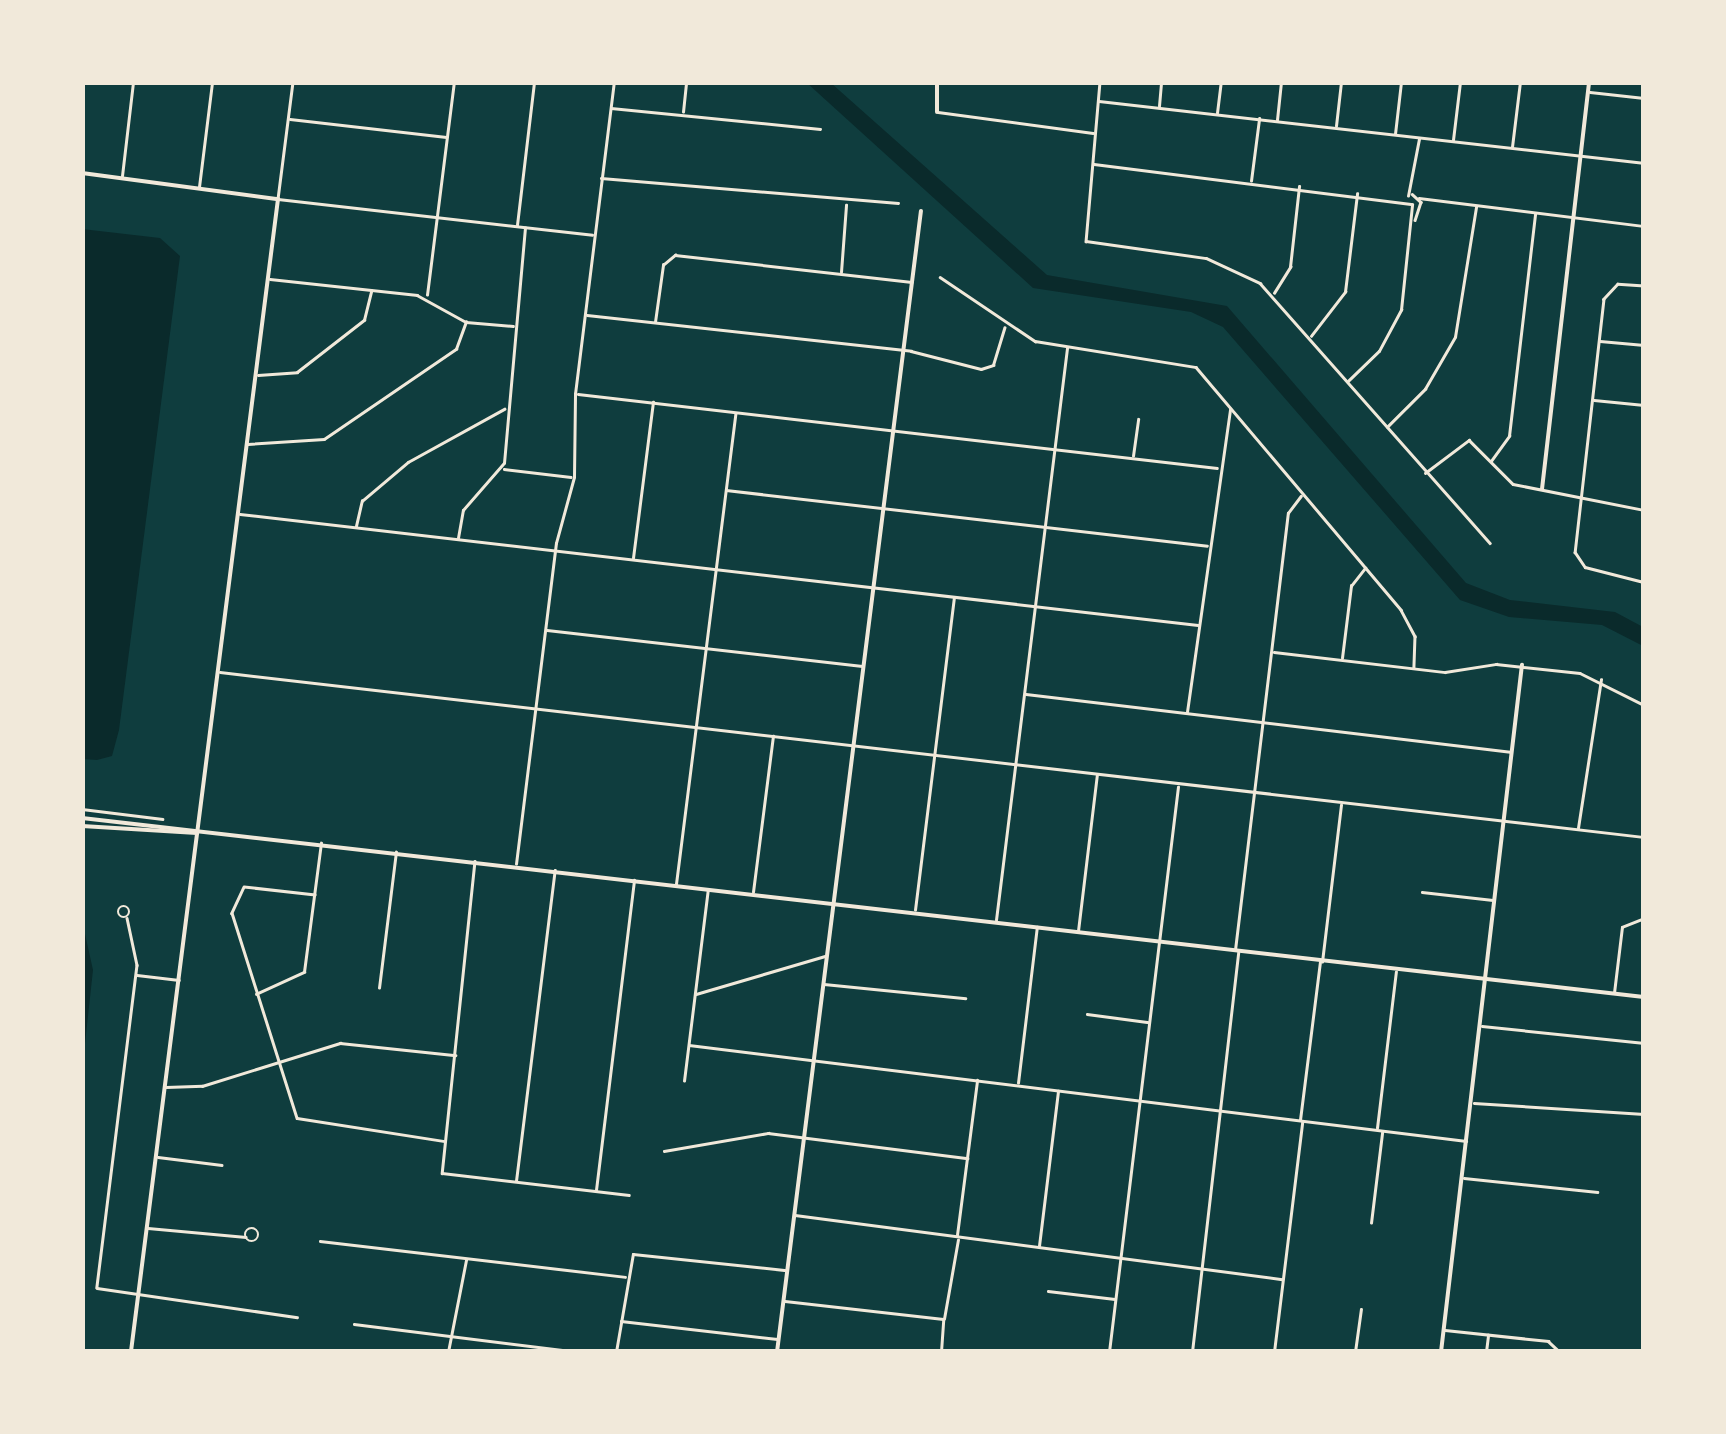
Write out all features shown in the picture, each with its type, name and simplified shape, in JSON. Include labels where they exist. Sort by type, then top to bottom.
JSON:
[{"type":"street","points":[[122,178],[133,82]]},
{"type":"street","points":[[199,188],[212,82]]},
{"type":"street","points":[[131,1352],[293,82]]},
{"type":"street","points":[[426,297],[454,82]]},
{"type":"street","points":[[516,227],[534,82]]},
{"type":"street","points":[[516,866],[556,551],[574,477],[575,394],[614,82]]},
{"type":"street","points":[[683,113],[686,82]]},
{"type":"street","points":[[937,82],[937,112],[1094,133]]},
{"type":"street","points":[[1100,82],[1084,239],[1216,260],[1272,294],[1424,474],[1490,544]]},
{"type":"street","points":[[1158,108],[1161,82]]},
{"type":"street","points":[[1217,114],[1221,82]]},
{"type":"street","points":[[1276,121],[1281,82]]},
{"type":"street","points":[[1336,128],[1340,82]]},
{"type":"street","points":[[1394,135],[1400,82]]},
{"type":"street","points":[[1453,141],[1460,82]]},
{"type":"street","points":[[1512,148],[1520,82]]},
{"type":"street","points":[[1542,489],[1590,82]]},
{"type":"street","points":[[1588,92],[1644,98]]},
{"type":"street","points":[[1098,100],[1644,163]]},
{"type":"street","points":[[609,108],[820,130]]},
{"type":"street","points":[[288,119],[448,138]]},
{"type":"street","points":[[1251,182],[1258,119]]},
{"type":"street","points":[[1414,222],[1409,196],[1420,138]]},
{"type":"street","points":[[1092,164],[1394,198],[1418,197],[1476,208],[1644,226]]},
{"type":"street","points":[[82,172],[595,235]]},
{"type":"street","points":[[600,178],[846,203],[898,203]]},
{"type":"street","points":[[1347,382],[1396,324],[1420,206],[1414,182]]},
{"type":"street","points":[[1272,294],[1290,267],[1299,187]]},
{"type":"street","points":[[1310,337],[1345,292],[1358,194]]},
{"type":"street","points":[[1394,198],[1420,206],[1433,202]]},
{"type":"street","points":[[841,273],[846,203]]},
{"type":"street","points":[[1386,428],[1426,388],[1455,336],[1476,208]]},
{"type":"street","points":[[777,1352],[921,211]]},
{"type":"street","points":[[1490,461],[1508,439],[1535,214]]},
{"type":"street","points":[[458,540],[462,510],[503,469],[504,409],[525,228]]},
{"type":"street","points":[[655,323],[670,256],[912,282]]},
{"type":"street","points":[[940,276],[1005,326],[1068,347],[1188,362],[1385,591],[1413,631],[1414,668]]},
{"type":"street","points":[[269,278],[426,297],[466,322],[513,326]]},
{"type":"street","points":[[1644,286],[1609,288],[1581,493],[1580,564],[1644,582]]},
{"type":"street","points":[[256,375],[294,375],[364,320],[371,290]]},
{"type":"street","points":[[585,315],[903,351],[989,368],[1005,326]]},
{"type":"street","points":[[247,444],[324,439],[456,348],[466,322]]},
{"type":"street","points":[[1599,341],[1644,345]]},
{"type":"street","points":[[996,922],[1068,347]]},
{"type":"street","points":[[575,394],[1217,468]]},
{"type":"street","points":[[1592,400],[1644,406]]},
{"type":"street","points":[[633,560],[653,402]]},
{"type":"street","points":[[1187,713],[1217,468],[1231,408]]},
{"type":"street","points":[[356,527],[362,501],[408,462],[504,409]]},
{"type":"street","points":[[676,884],[735,412]]},
{"type":"street","points":[[1132,458],[1138,419]]},
{"type":"street","points":[[1424,474],[1469,440],[1513,484],[1581,493],[1644,510]]},
{"type":"street","points":[[503,469],[574,477]]},
{"type":"street","points":[[726,490],[1207,546]]},
{"type":"street","points":[[1192,1352],[1288,513],[1303,494]]},
{"type":"street","points":[[238,514],[1198,625]]},
{"type":"street","points":[[1342,660],[1352,586],[1365,568]]},
{"type":"street","points":[[914,912],[954,596]]},
{"type":"street","points":[[546,630],[863,666]]},
{"type":"street","points":[[1272,651],[1414,668],[1522,666],[1601,680],[1644,705]]},
{"type":"street","points":[[1441,1352],[1522,666]]},
{"type":"street","points":[[218,672],[1644,837]]},
{"type":"street","points":[[1578,830],[1601,680]]},
{"type":"street","points":[[1025,693],[1512,752]]},
{"type":"street","points":[[753,894],[774,736]]},
{"type":"street","points":[[1077,932],[1097,774]]},
{"type":"street","points":[[1108,1352],[1178,784]]},
{"type":"street","points":[[1274,1352],[1341,803]]},
{"type":"street","points":[[82,809],[162,819]]},
{"type":"street","points":[[82,818],[197,833]]},
{"type":"street","points":[[82,826],[321,843],[1644,997]]},
{"type":"street","points":[[256,994],[298,979],[321,843]]},
{"type":"street","points":[[380,988],[396,852]]},
{"type":"street","points":[[475,861],[442,1173],[629,1195]]},
{"type":"street","points":[[516,1182],[555,870]]},
{"type":"street","points":[[596,1192],[634,880]]},
{"type":"street","points":[[684,1081],[708,888]]},
{"type":"street","points":[[1422,892],[1494,900]]},
{"type":"street","points":[[315,895],[236,893],[232,928],[300,1122],[446,1142]]},
{"type":"street","points":[[126,918],[136,974],[98,1288],[138,1298],[297,1317]]},
{"type":"street","points":[[1614,993],[1626,920],[1644,918]]},
{"type":"street","points":[[1018,1084],[1037,927]]},
{"type":"street","points":[[695,994],[826,956]]},
{"type":"street","points":[[1371,1222],[1396,970]]},
{"type":"street","points":[[136,974],[179,980]]},
{"type":"street","points":[[823,984],[965,998]]},
{"type":"street","points":[[1088,1014],[1150,1022]]},
{"type":"street","points":[[1482,1026],[1643,1043],[1644,1030]]},
{"type":"street","points":[[165,1087],[196,1088],[340,1043],[457,1055]]},
{"type":"street","points":[[688,1045],[1140,1098],[1467,1142]]},
{"type":"street","points":[[941,1352],[942,1319],[958,1237],[976,1080]]},
{"type":"street","points":[[1039,1248],[1058,1089]]},
{"type":"street","points":[[1472,1103],[1644,1114]]},
{"type":"street","points":[[664,1151],[764,1133],[967,1158]]},
{"type":"street","points":[[156,1157],[221,1165]]},
{"type":"street","points":[[1462,1178],[1597,1192]]},
{"type":"street","points":[[794,1215],[1282,1279]]},
{"type":"street","points":[[146,1228],[246,1237]]},
{"type":"street","points":[[320,1241],[624,1277]]},
{"type":"street","points":[[616,1352],[628,1257],[639,1253],[787,1270]]},
{"type":"street","points":[[448,1352],[454,1337],[466,1258]]},
{"type":"street","points":[[1048,1290],[1115,1299]]},
{"type":"street","points":[[783,1300],[942,1319]]},
{"type":"street","points":[[1355,1352],[1361,1309]]},
{"type":"street","points":[[620,1321],[778,1340]]},
{"type":"street","points":[[354,1324],[578,1352]]},
{"type":"street","points":[[1444,1330],[1558,1345],[1560,1352]]},
{"type":"street","points":[[1486,1352],[1488,1335]]},
{"type":"water","points":[[807,83],[831,83],[1047,275],[1227,306],[1466,583],[1510,600],[1615,612],[1643,627],[1643,646],[1602,625],[1509,617],[1460,600],[1223,327],[1191,312],[1033,288]]},
{"type":"water","points":[[82,229],[160,238],[180,256],[119,730],[112,756],[97,760],[82,759]]},
{"type":"water","points":[[82,925],[93,970],[83,1062]]}]
